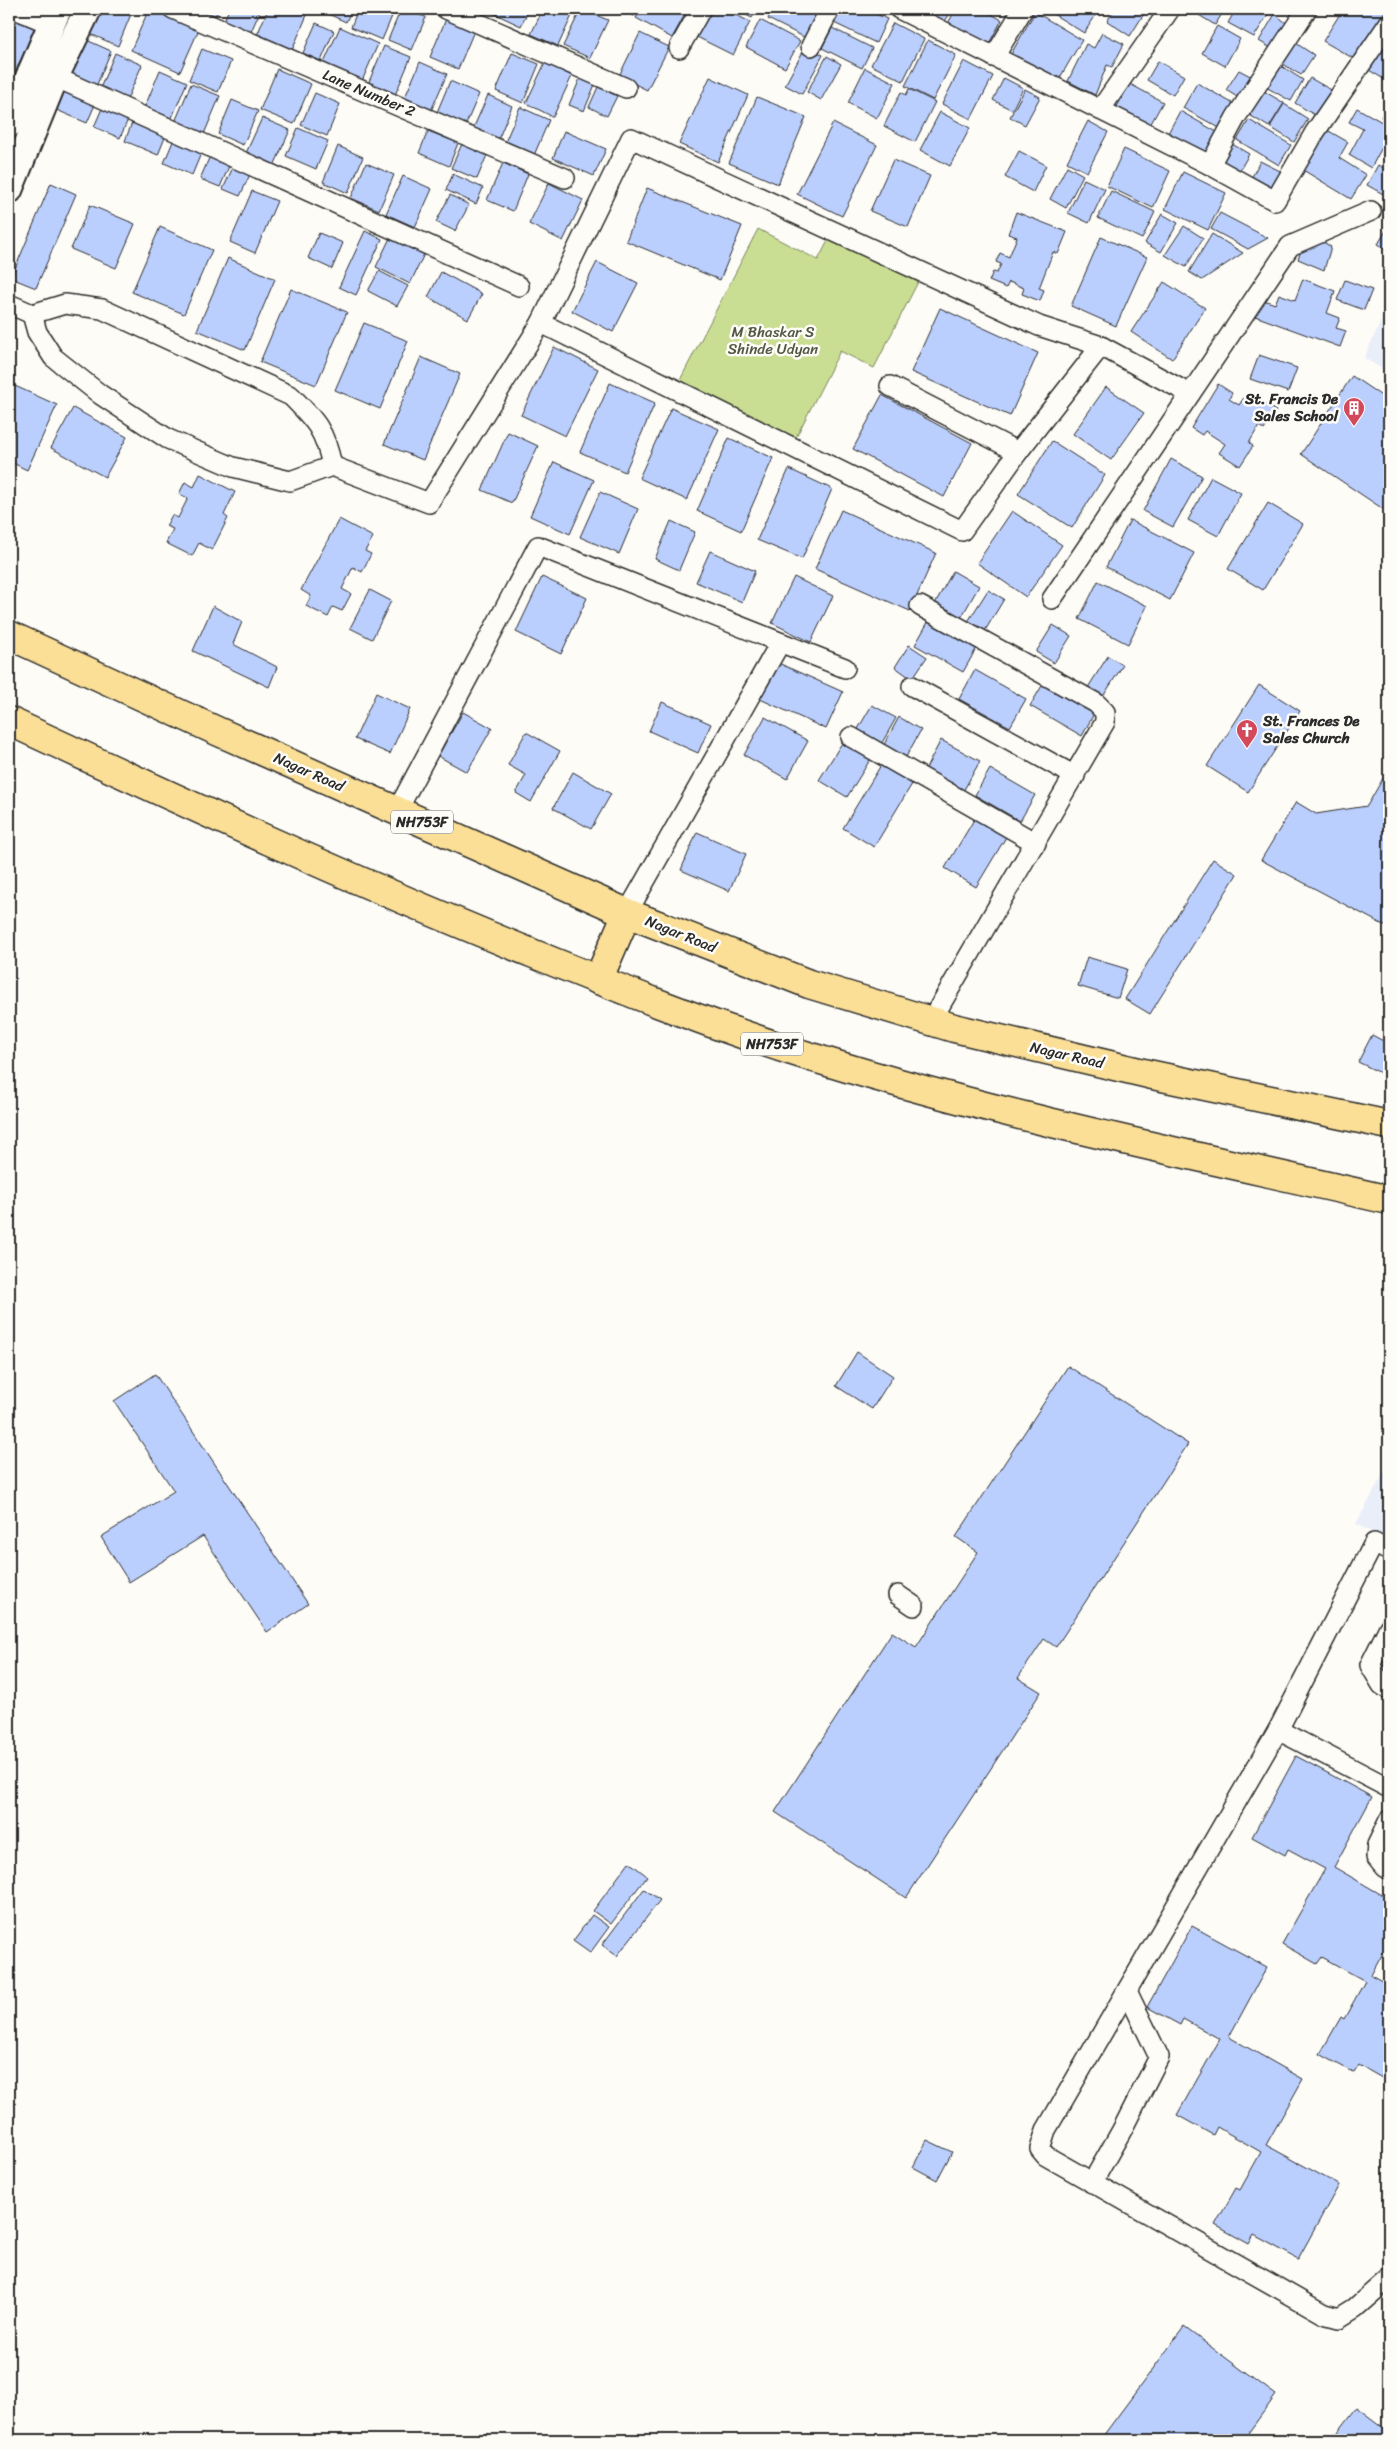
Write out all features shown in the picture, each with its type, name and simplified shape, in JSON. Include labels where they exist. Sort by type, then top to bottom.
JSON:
[{"type":"highway","name":"Nagar Road","points":[[9,635],[627,913],[809,984],[931,1021],[1148,1074],[1389,1125]]},
{"type":"highway","name":"NH753F","points":[[9,721],[182,802],[409,903],[598,980],[787,1050],[936,1094],[1389,1200]]},
{"type":"highway","points":[[598,980],[627,913]]},
{"type":"street","points":[[9,124],[55,16],[15,9]]},
{"type":"street","points":[[9,190],[55,77],[88,9]]},
{"type":"street","name":"Lane Number 2","points":[[173,9],[565,178]]},
{"type":"street","points":[[446,9],[626,88]]},
{"type":"street","points":[[679,48],[701,9]]},
{"type":"street","points":[[811,46],[830,9]]},
{"type":"street","points":[[898,9],[1210,166],[1275,201],[1315,132],[1389,23]]},
{"type":"street","points":[[994,57],[1023,9]]},
{"type":"street","points":[[1100,110],[1170,9]]},
{"type":"street","points":[[1210,166],[1236,117],[1307,9]]},
{"type":"street","points":[[55,77],[519,286]]},
{"type":"street","points":[[32,314],[37,332],[53,357],[101,395],[168,439],[233,467],[290,482],[332,466],[429,503],[541,323],[631,138],[1039,326],[1101,346],[1190,394]]},
{"type":"street","points":[[1052,599],[1290,246],[1371,211]]},
{"type":"street","points":[[9,304],[32,314],[65,304],[102,309],[291,396],[313,418],[327,441],[332,466]]},
{"type":"street","points":[[541,323],[962,532],[1018,452],[1101,346]]},
{"type":"street","points":[[890,386],[1018,452]]},
{"type":"street","points":[[397,811],[538,546],[845,668]]},
{"type":"street","points":[[920,606],[1096,703],[1104,712],[1104,722],[1075,776],[978,937],[931,1021]]},
{"type":"street","points":[[627,913],[780,643]]},
{"type":"street","points":[[912,686],[1075,776]]},
{"type":"street","points":[[850,737],[1036,843]]},
{"type":"street","points":[[1389,1551],[1374,1543],[1278,1730],[1042,2139],[1040,2148],[1046,2156],[1092,2183],[1324,2314],[1339,2318],[1355,2308],[1389,2278]]},
{"type":"street","points":[[898,1595],[914,1606]]},
{"type":"street","points":[[1389,1627],[1370,1665],[1382,1685],[1389,1690]]},
{"type":"street","points":[[1278,1730],[1389,1788]]},
{"type":"street","points":[[1389,1820],[1377,1845],[1376,1857],[1389,1870]]},
{"type":"street","points":[[1092,2183],[1122,2130],[1158,2057],[1127,1991]]},
{"type":"shaded area","points":[[1389,304],[1389,373],[1364,358]]},
{"type":"shaded area","points":[[1389,1464],[1389,1541],[1356,1524]]},
{"type":"green space","name":"M Bhaskar S Shinde Udyan","points":[[758,229],[818,260],[830,237],[918,282],[874,368],[840,351],[793,443],[678,384]]},
{"type":"building","points":[[96,9],[133,9],[118,46],[86,32]]},
{"type":"building","points":[[149,9],[199,29],[180,72],[131,50]]},
{"type":"building","points":[[191,9],[219,9],[213,21]]},
{"type":"building","points":[[229,9],[261,9],[249,36],[222,25]]},
{"type":"building","points":[[268,9],[293,9],[307,15],[290,55],[255,40]]},
{"type":"building","points":[[317,9],[352,9],[346,22]]},
{"type":"building","points":[[358,9],[395,9],[382,40],[351,27]]},
{"type":"building","points":[[401,9],[426,17],[412,50],[388,40]]},
{"type":"building","points":[[469,9],[486,9],[483,15]]},
{"type":"building","points":[[495,9],[529,9],[521,26],[493,13]]},
{"type":"building","points":[[543,9],[574,11],[558,46],[531,34]]},
{"type":"building","points":[[581,9],[608,20],[590,58],[563,46]]},
{"type":"building","points":[[620,9],[638,9],[634,16]]},
{"type":"building","points":[[641,9],[688,9],[672,38],[636,18]]},
{"type":"building","points":[[706,9],[724,9],[750,22],[733,55],[693,35]]},
{"type":"building","points":[[734,9],[757,9],[752,18]]},
{"type":"building","points":[[773,9],[822,9],[808,39],[768,19]]},
{"type":"building","points":[[841,9],[865,9],[887,19],[876,43],[834,23]]},
{"type":"building","points":[[920,9],[953,9],[945,21]]},
{"type":"building","points":[[956,9],[982,9],[1002,20],[987,47],[947,25]]},
{"type":"building","points":[[1045,9],[1100,9],[1084,33]]},
{"type":"building","points":[[1115,9],[1147,9],[1130,36],[1107,21]]},
{"type":"building","points":[[1189,9],[1225,9],[1215,25]]},
{"type":"building","points":[[1236,9],[1260,9],[1269,13],[1254,37],[1228,23]]},
{"type":"building","points":[[1343,9],[1379,9],[1385,12],[1356,60],[1323,41]]},
{"type":"building","points":[[9,11],[38,22],[9,95]]},
{"type":"building","points":[[1035,12],[1082,40],[1058,81],[1011,54]]},
{"type":"building","points":[[1275,14],[1290,26],[1274,50],[1259,41]]},
{"type":"building","points":[[446,19],[474,31],[458,69],[430,57]]},
{"type":"building","points":[[760,20],[800,41],[785,68],[746,47]]},
{"type":"building","points":[[316,23],[334,31],[321,61],[303,53]]},
{"type":"building","points":[[893,23],[924,39],[903,81],[871,65]]},
{"type":"building","points":[[1217,26],[1240,39],[1225,66],[1202,53]]},
{"type":"building","points":[[340,27],[378,44],[362,81],[323,65]]},
{"type":"building","points":[[832,28],[872,48],[862,68],[822,48]]},
{"type":"building","points":[[640,33],[669,47],[647,90],[619,76]]},
{"type":"building","points":[[1102,33],[1124,44],[1112,67],[1107,65],[1095,95],[1068,81],[1086,44],[1094,48]]},
{"type":"building","points":[[82,38],[111,51],[95,89],[65,77]]},
{"type":"building","points":[[928,40],[956,55],[933,100],[905,86]]},
{"type":"building","points":[[1294,42],[1314,55],[1301,75],[1281,63]]},
{"type":"building","points":[[1382,43],[1389,47],[1389,82],[1367,69]]},
{"type":"building","points":[[384,46],[411,57],[395,95],[368,84]]},
{"type":"building","points":[[806,46],[823,55],[802,94],[785,85]]},
{"type":"building","points":[[202,49],[231,61],[218,92],[189,80]]},
{"type":"building","points":[[115,53],[142,65],[125,104],[98,93]]},
{"type":"building","points":[[512,53],[539,64],[523,103],[496,91]]},
{"type":"building","points":[[827,56],[841,64],[821,100],[807,92]]},
{"type":"building","points":[[964,61],[993,76],[971,119],[942,104]]},
{"type":"building","points":[[1158,61],[1184,76],[1173,95],[1147,80]]},
{"type":"building","points":[[420,62],[447,74],[430,113],[403,102]]},
{"type":"building","points":[[545,63],[572,76],[553,117],[526,103]]},
{"type":"building","points":[[1278,64],[1303,80],[1291,101],[1264,86]]},
{"type":"building","points":[[865,68],[895,83],[877,118],[848,103]]},
{"type":"building","points":[[277,69],[311,84],[294,124],[260,110]]},
{"type":"building","points":[[160,70],[187,82],[171,120],[144,109]]},
{"type":"building","points":[[1239,70],[1256,79],[1242,100],[1226,90]]},
{"type":"building","points":[[581,76],[596,82],[584,111],[569,105]]},
{"type":"building","points":[[710,77],[748,95],[718,162],[679,144]]},
{"type":"building","points":[[1004,78],[1023,88],[1012,110],[993,100]]},
{"type":"building","points":[[1310,78],[1333,91],[1318,117],[1295,103]]},
{"type":"building","points":[[450,81],[479,94],[464,129],[435,117]]},
{"type":"building","points":[[1197,83],[1239,107],[1225,131],[1183,108]]},
{"type":"building","points":[[191,84],[220,96],[204,134],[175,122]]},
{"type":"building","points":[[1130,84],[1163,102],[1149,127],[1116,108]]},
{"type":"building","points":[[61,85],[97,100],[87,123],[52,108]]},
{"type":"building","points":[[598,87],[617,96],[607,116],[589,107]]},
{"type":"building","points":[[1257,87],[1284,103],[1269,127],[1243,111]]},
{"type":"building","points":[[909,89],[935,102],[915,142],[884,126],[901,92],[906,95]]},
{"type":"building","points":[[1025,89],[1040,97],[1025,125],[1010,117]]},
{"type":"building","points":[[315,93],[340,104],[327,136],[301,125]]},
{"type":"building","points":[[488,95],[512,106],[498,140],[473,129]]},
{"type":"building","points":[[757,97],[806,117],[778,184],[729,163]]},
{"type":"building","points":[[232,100],[258,111],[243,145],[218,134]]},
{"type":"building","points":[[1389,102],[1389,122],[1381,117]]},
{"type":"building","points":[[1284,104],[1308,119],[1294,142],[1270,127]]},
{"type":"building","points":[[103,106],[129,117],[120,138],[94,127]]},
{"type":"building","points":[[520,107],[549,120],[532,160],[503,147]]},
{"type":"building","points":[[1357,108],[1389,126],[1389,134],[1371,168],[1349,155],[1363,129],[1349,122]]},
{"type":"building","points":[[1180,111],[1222,135],[1210,157],[1168,133]]},
{"type":"building","points":[[940,112],[970,128],[950,166],[920,150]]},
{"type":"building","points":[[262,118],[290,130],[274,166],[246,153]]},
{"type":"building","points":[[133,120],[166,135],[158,155],[125,141]]},
{"type":"building","points":[[1249,120],[1291,145],[1279,165],[1237,140]]},
{"type":"building","points":[[1088,121],[1108,132],[1087,172],[1067,162]]},
{"type":"building","points":[[833,123],[877,145],[842,216],[797,194]]},
{"type":"building","points":[[298,128],[328,141],[316,169],[286,156]]},
{"type":"building","points":[[1327,130],[1348,142],[1339,158],[1366,175],[1351,199],[1303,170]]},
{"type":"building","points":[[428,131],[458,143],[449,166],[419,153]]},
{"type":"building","points":[[564,131],[606,149],[594,176],[553,158]]},
{"type":"building","points":[[174,139],[202,151],[192,175],[164,163]]},
{"type":"building","points":[[462,144],[487,155],[477,179],[451,168]]},
{"type":"building","points":[[1232,144],[1249,154],[1237,175],[1220,165]]},
{"type":"building","points":[[338,146],[363,157],[348,193],[323,182]]},
{"type":"building","points":[[1124,149],[1170,171],[1153,208],[1107,186]]},
{"type":"building","points":[[1019,151],[1046,165],[1033,192],[1005,177]]},
{"type":"building","points":[[210,156],[230,164],[220,187],[200,179]]},
{"type":"building","points":[[893,160],[930,176],[908,227],[870,211]]},
{"type":"building","points":[[1260,161],[1282,172],[1271,192],[1250,181]]},
{"type":"building","points":[[235,163],[252,170],[240,196],[223,189]]},
{"type":"building","points":[[366,163],[394,175],[379,210],[351,198]]},
{"type":"building","points":[[503,163],[528,174],[513,211],[487,200]]},
{"type":"building","points":[[1378,165],[1389,171],[1389,182],[1383,194],[1367,185]]},
{"type":"building","points":[[1067,166],[1083,175],[1066,208],[1050,199]]},
{"type":"building","points":[[1183,172],[1226,193],[1208,230],[1165,209]]},
{"type":"building","points":[[453,174],[483,188],[476,204],[446,190]]},
{"type":"building","points":[[403,176],[432,189],[415,227],[386,214]]},
{"type":"building","points":[[1084,179],[1105,189],[1089,223],[1068,213]]},
{"type":"building","points":[[51,183],[76,194],[36,288],[11,278]]},
{"type":"building","points":[[549,183],[583,200],[563,241],[529,224]]},
{"type":"building","points":[[647,188],[742,226],[720,280],[626,241]]},
{"type":"building","points":[[252,191],[277,201],[255,253],[230,242]]},
{"type":"building","points":[[1111,191],[1155,212],[1142,239],[1098,218]]},
{"type":"building","points":[[450,195],[469,205],[455,231],[436,222]]},
{"type":"building","points":[[90,205],[135,224],[116,268],[71,249]]},
{"type":"building","points":[[1016,212],[1067,232],[1058,254],[1053,252],[1039,288],[1044,290],[1040,301],[1022,294],[1024,288],[1009,282],[1006,288],[989,281],[993,272],[997,273],[1001,264],[996,262],[1000,253],[1009,257],[1017,237],[1008,234]]},
{"type":"building","points":[[1220,213],[1268,238],[1248,249],[1211,229]]},
{"type":"building","points":[[1162,214],[1178,223],[1161,252],[1145,243]]},
{"type":"building","points":[[1184,226],[1203,238],[1186,267],[1165,255]]},
{"type":"building","points":[[160,227],[212,250],[184,314],[132,292]]},
{"type":"building","points":[[1387,229],[1389,230],[1389,251],[1378,244]]},
{"type":"building","points":[[365,231],[382,239],[356,295],[339,287]]},
{"type":"building","points":[[319,233],[343,243],[332,269],[308,258]]},
{"type":"building","points":[[1212,234],[1243,253],[1202,280],[1189,272]]},
{"type":"building","points":[[391,236],[425,252],[410,284],[376,267]]},
{"type":"building","points":[[1101,237],[1147,257],[1116,326],[1071,306]]},
{"type":"building","points":[[1322,241],[1331,247],[1324,270],[1298,259],[1301,250]]},
{"type":"building","points":[[228,258],[275,279],[245,350],[197,330]]},
{"type":"building","points":[[597,262],[638,283],[613,332],[572,311]]},
{"type":"building","points":[[379,271],[408,286],[397,306],[368,291]]},
{"type":"building","points":[[441,272],[482,294],[468,319],[428,297]]},
{"type":"building","points":[[1303,279],[1335,291],[1327,313],[1340,318],[1336,328],[1346,331],[1340,347],[1255,316],[1261,299],[1275,304],[1279,294],[1295,300]]},
{"type":"building","points":[[1345,280],[1372,290],[1364,310],[1337,300]]},
{"type":"building","points":[[1164,282],[1205,308],[1172,359],[1131,332]]},
{"type":"building","points":[[291,289],[347,312],[316,385],[260,362]]},
{"type":"building","points":[[940,308],[1038,353],[1010,416],[911,372]]},
{"type":"building","points":[[364,323],[408,341],[380,409],[335,390]]},
{"type":"building","points":[[554,347],[598,369],[565,436],[521,415]]},
{"type":"building","points":[[1259,355],[1297,368],[1288,392],[1250,379]]},
{"type":"building","points":[[421,357],[460,374],[423,460],[384,444]]},
{"type":"building","name":"St. Francis De Sales School","points":[[1352,376],[1389,401],[1389,513],[1301,454]]},
{"type":"building","points":[[610,383],[655,403],[625,472],[580,452]]},
{"type":"building","points":[[1218,384],[1232,393],[1229,399],[1239,405],[1247,393],[1276,411],[1264,430],[1259,426],[1249,443],[1253,446],[1240,466],[1219,453],[1225,444],[1205,431],[1202,435],[1191,428]]},
{"type":"building","points":[[15,386],[57,405],[27,470],[9,461],[9,400]]},
{"type":"building","points":[[1106,387],[1144,413],[1111,460],[1073,434]]},
{"type":"building","points":[[882,395],[972,443],[944,497],[853,449]]},
{"type":"building","points":[[73,408],[127,437],[105,477],[51,448]]},
{"type":"building","points":[[671,408],[719,429],[687,500],[639,478]]},
{"type":"building","points":[[508,432],[538,446],[512,503],[482,490]]},
{"type":"building","points":[[729,438],[773,458],[741,531],[697,511]]},
{"type":"building","points":[[1052,441],[1105,475],[1072,528],[1018,494]]},
{"type":"building","points":[[1171,459],[1202,476],[1173,527],[1143,511]]},
{"type":"building","points":[[554,462],[594,480],[570,534],[530,516]]},
{"type":"building","points":[[789,469],[832,489],[802,559],[757,540]]},
{"type":"building","points":[[200,474],[235,492],[224,515],[228,518],[212,550],[199,543],[192,556],[166,543],[173,529],[166,526],[172,515],[178,518],[188,498],[179,494],[185,482],[194,487]]},
{"type":"building","points":[[1211,477],[1241,493],[1218,536],[1188,520]]},
{"type":"building","points":[[600,492],[638,509],[619,554],[580,537]]},
{"type":"building","points":[[1268,503],[1303,524],[1263,590],[1228,569]]},
{"type":"building","points":[[841,510],[936,553],[910,611],[815,569]]},
{"type":"building","points":[[1012,511],[1062,545],[1026,597],[977,563]]},
{"type":"building","points":[[339,519],[373,537],[365,551],[371,554],[362,572],[353,567],[342,589],[351,594],[342,611],[333,607],[328,617],[306,606],[311,596],[301,590]]},
{"type":"building","points":[[1130,520],[1194,553],[1170,600],[1106,567]]},
{"type":"building","points":[[671,521],[695,532],[679,570],[655,559]]},
{"type":"building","points":[[710,551],[755,571],[742,602],[696,582]]},
{"type":"building","points":[[953,571],[979,586],[958,623],[932,609]]},
{"type":"building","points":[[542,577],[587,598],[561,654],[516,632]]},
{"type":"building","points":[[794,577],[833,596],[811,642],[772,623]]},
{"type":"building","points":[[1098,581],[1147,606],[1128,644],[1079,619]]},
{"type":"building","points":[[370,590],[391,601],[372,639],[350,628]]},
{"type":"building","points":[[988,590],[1004,599],[983,634],[967,623]]},
{"type":"building","points":[[213,606],[242,622],[233,644],[277,667],[269,687],[193,651]]},
{"type":"building","points":[[931,617],[979,644],[963,672],[915,645]]},
{"type":"building","points":[[1053,625],[1071,636],[1054,663],[1036,652]]},
{"type":"building","points":[[909,645],[927,657],[912,679],[895,667]]},
{"type":"building","points":[[1108,656],[1123,665],[1102,698],[1087,689]]},
{"type":"building","points":[[776,662],[843,692],[826,729],[760,699]]},
{"type":"building","points":[[975,670],[1026,699],[1010,727],[959,699]]},
{"type":"building","points":[[1046,679],[1097,708],[1082,736],[1030,706]]},
{"type":"building","points":[[1259,685],[1300,711],[1248,792],[1207,766]]},
{"type":"building","points":[[376,693],[410,709],[390,754],[355,739]]},
{"type":"building","points":[[662,702],[711,724],[698,753],[649,731]]},
{"type":"building","points":[[872,705],[896,718],[879,748],[855,734]]},
{"type":"building","points":[[463,712],[492,728],[467,772],[438,756]]},
{"type":"building","points":[[765,717],[808,741],[787,779],[744,755]]},
{"type":"building","points":[[899,717],[921,730],[902,764],[880,752]]},
{"type":"building","points":[[526,732],[560,751],[531,802],[516,793],[526,775],[508,765]]},
{"type":"building","points":[[845,738],[873,755],[847,797],[819,780]]},
{"type":"building","points":[[941,740],[980,761],[961,795],[923,774]]},
{"type":"building","points":[[884,760],[915,779],[874,847],[843,828]]},
{"type":"building","points":[[1389,768],[1389,928],[1261,860],[1296,802],[1316,814],[1367,806]]},
{"type":"building","points":[[990,769],[1035,795],[1020,821],[975,795]]},
{"type":"building","points":[[573,772],[611,794],[591,829],[553,808]]},
{"type":"building","points":[[978,813],[1009,832],[976,887],[945,868]]},
{"type":"building","points":[[697,832],[746,854],[729,891],[681,870]]},
{"type":"building","points":[[1213,859],[1237,874],[1150,1014],[1125,999]]},
{"type":"building","points":[[1087,957],[1127,969],[1118,998],[1078,986]]},
{"type":"building","points":[[1372,1035],[1389,1044],[1389,1077],[1358,1062]]},
{"type":"building","points":[[857,1352],[893,1376],[872,1409],[836,1386]]},
{"type":"building","points":[[1068,1366],[1188,1444],[1056,1647],[1044,1639],[1018,1678],[1041,1692],[906,1898],[775,1812],[892,1632],[916,1647],[978,1552],[956,1537]]},
{"type":"building","points":[[155,1374],[308,1604],[267,1632],[203,1536],[129,1582],[101,1537],[174,1491],[114,1401]]},
{"type":"building","points":[[1389,1658],[1389,1672],[1383,1668]]},
{"type":"building","points":[[1296,1756],[1372,1797],[1334,1867],[1389,1899],[1389,1942],[1371,1975],[1389,1985],[1389,2082],[1359,2065],[1354,2073],[1320,2054],[1341,2017],[1344,2019],[1365,1981],[1322,1957],[1317,1964],[1282,1944],[1325,1869],[1288,1849],[1285,1855],[1252,1837]]},
{"type":"building","points":[[629,1862],[647,1876],[611,1924],[593,1911]]},
{"type":"building","points":[[644,1889],[660,1900],[617,1956],[602,1945]]},
{"type":"building","points":[[592,1915],[609,1927],[590,1953],[573,1941]]},
{"type":"building","points":[[1192,1926],[1267,1967],[1229,2037],[1303,2079],[1266,2145],[1339,2185],[1298,2259],[1254,2235],[1249,2244],[1215,2225],[1236,2188],[1240,2190],[1261,2152],[1217,2127],[1213,2135],[1177,2115],[1220,2039],[1183,2019],[1180,2025],[1147,2007]]},
{"type":"building","points":[[927,2140],[952,2152],[937,2180],[913,2167]]},
{"type":"building","points":[[1184,2327],[1276,2395],[1243,2440],[1100,2440]]},
{"type":"building","points":[[1389,2378],[1389,2389],[1384,2385]]},
{"type":"building","points":[[1357,2407],[1389,2431],[1389,2440],[1332,2440]]},
{"type":"place","name":"St. Francis De Sales School","points":[[1354,427]]},
{"type":"place","name":"St. Frances De Sales Church","points":[[1247,749]]}]
